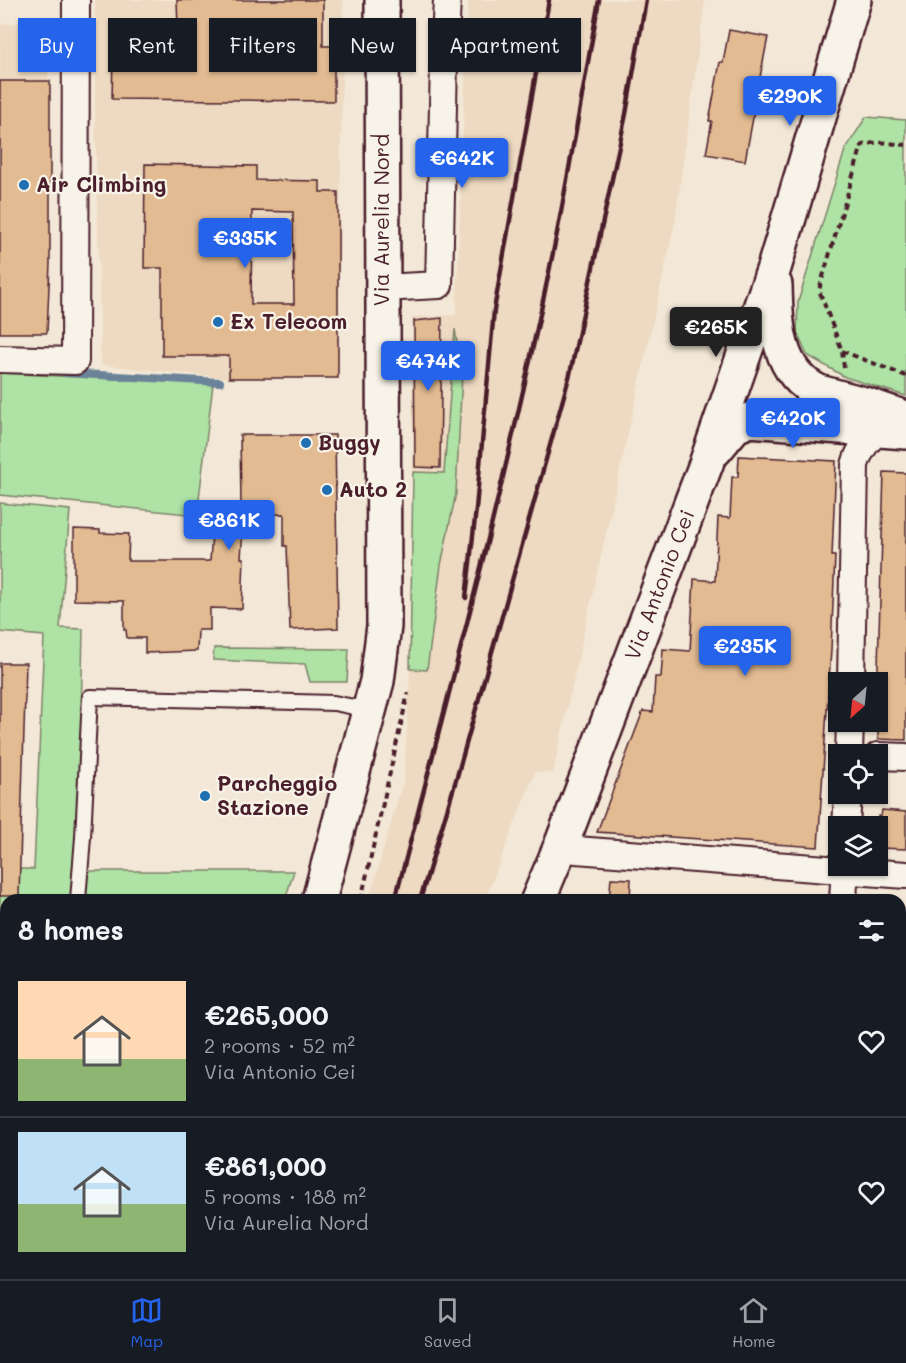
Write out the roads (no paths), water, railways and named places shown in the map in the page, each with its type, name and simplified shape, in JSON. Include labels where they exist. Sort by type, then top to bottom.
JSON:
[{"type":"street","points":[[0,359],[75,361],[76,0]]},
{"type":"street","name":"Via Aurelia Nord","points":[[321,894],[374,695],[384,626],[382,0]]},
{"type":"street","points":[[382,288],[439,285],[447,0]]},
{"type":"street","name":"Via Antonio Cei","points":[[541,894],[706,464],[774,268],[854,0]]},
{"type":"street","points":[[774,268],[780,343],[786,361],[796,376],[819,392],[897,427]]},
{"type":"street","points":[[706,464],[730,429],[744,421],[897,427]]},
{"type":"street","points":[[851,672],[855,465],[858,453],[865,442],[897,427]]},
{"type":"street","points":[[888,756],[906,757]]},
{"type":"street","points":[[576,850],[828,867]]},
{"type":"street","points":[[888,872],[906,874]]},
{"type":"street","points":[[843,894],[844,876]]},
{"type":"lane","points":[[78,894],[90,697],[334,703],[374,695]]},
{"type":"waterway","points":[[65,373],[220,382]]},
{"type":"railway","points":[[466,598],[494,310],[549,0]]},
{"type":"railway","points":[[397,894],[481,568],[521,401],[557,233],[599,0]]},
{"type":"railway","points":[[422,894],[570,374],[626,114],[646,0]]},
{"type":"place","name":"Air Climbing","points":[[24,185]]},
{"type":"place","name":"Ex Telecom","points":[[218,322]]},
{"type":"place","name":"Buggy","points":[[306,443]]},
{"type":"place","name":"Auto 2","points":[[327,490]]},
{"type":"place","name":"Parcheggio Stazione","points":[[205,796]]}]
